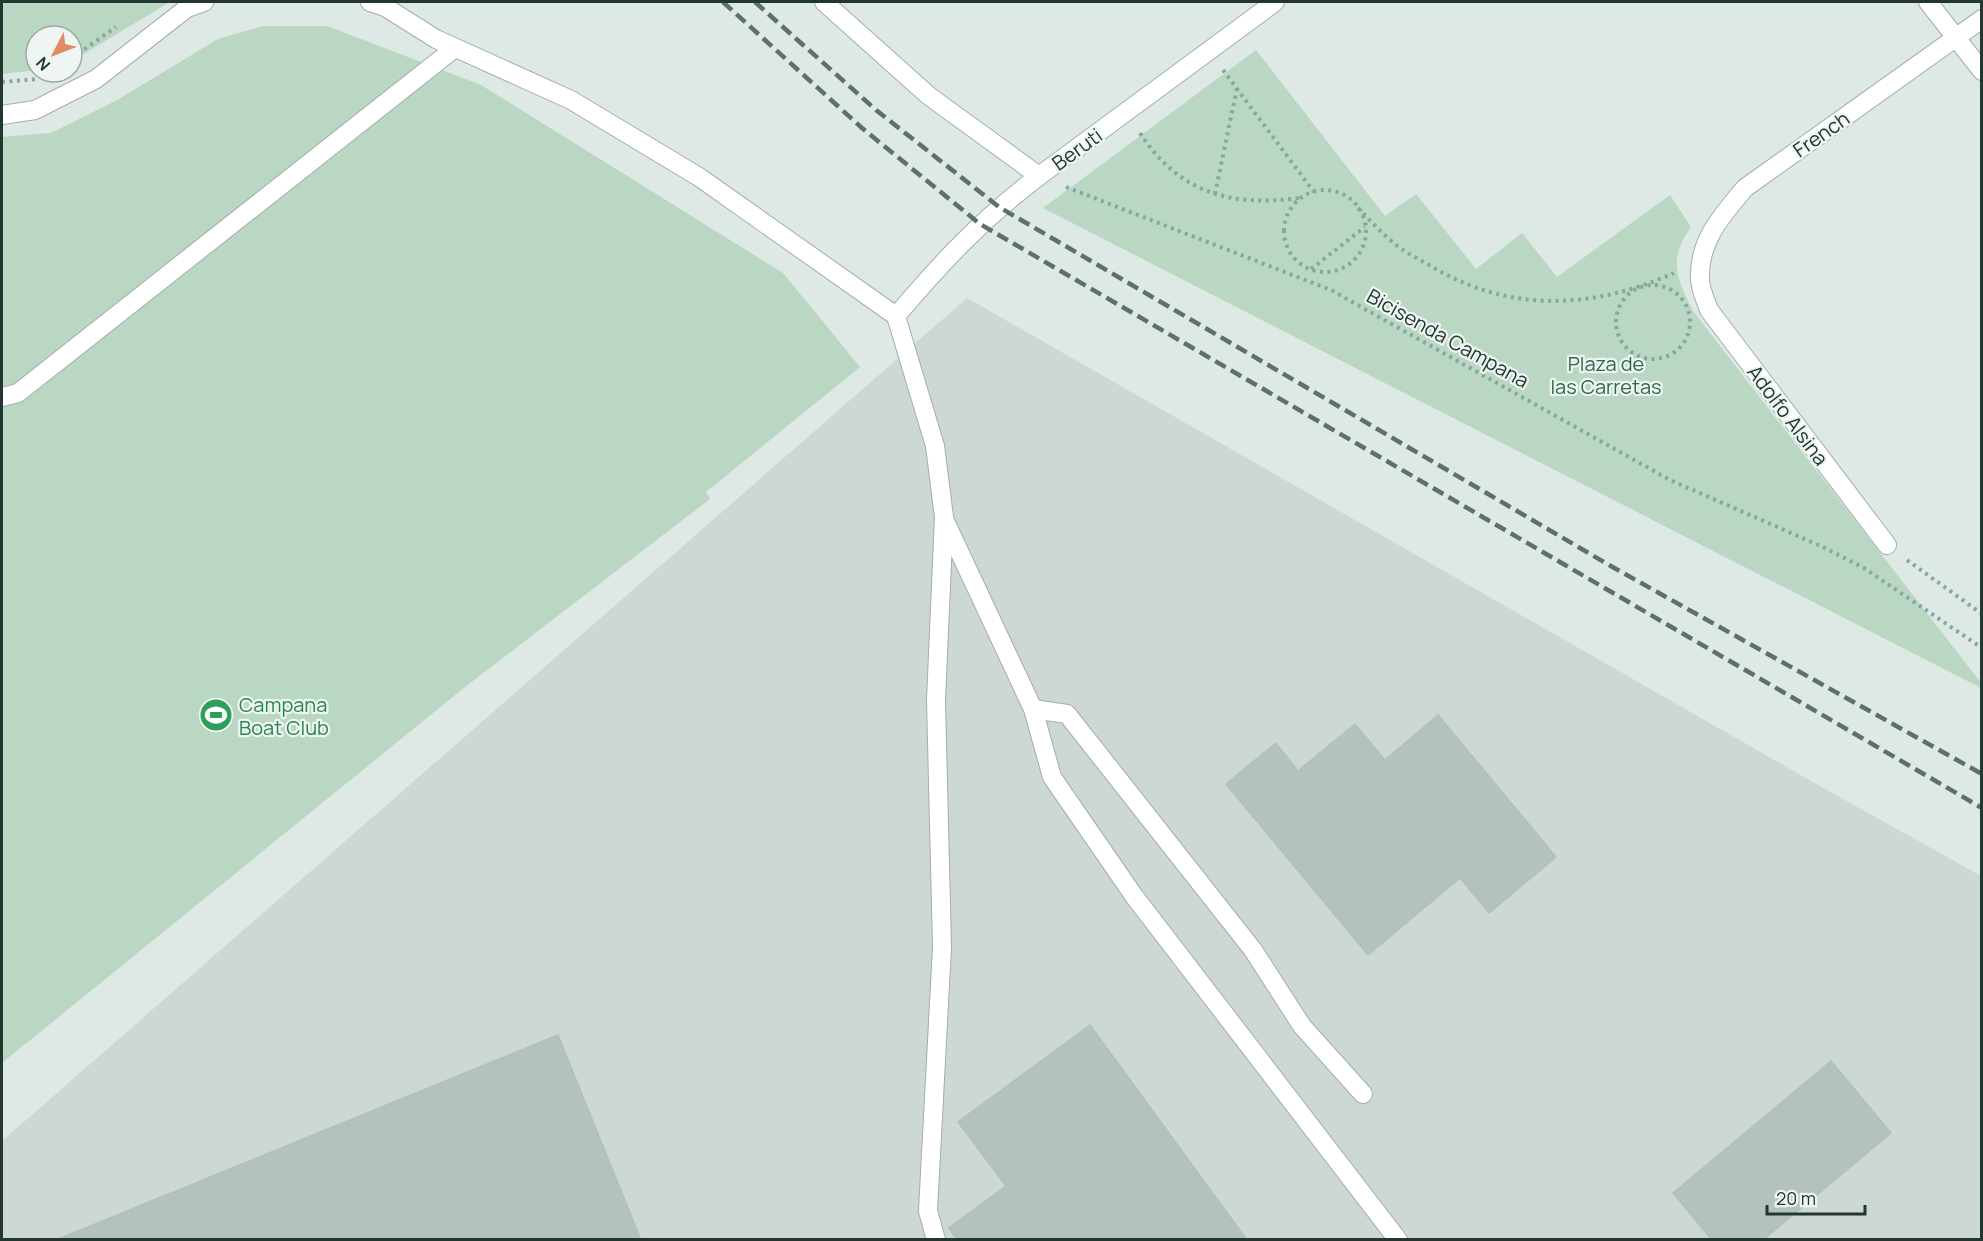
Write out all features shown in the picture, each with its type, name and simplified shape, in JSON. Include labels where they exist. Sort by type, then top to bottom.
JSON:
[{"type":"street","points":[[2,115],[35,110],[96,79],[187,8],[204,2]]},
{"type":"street","points":[[824,2],[929,96],[1039,176]]},
{"type":"street","name":"Beruti","points":[[896,316],[951,252],[999,207],[1275,2]]},
{"type":"street","points":[[1928,2],[1982,71]]},
{"type":"street","points":[[378,3],[455,48],[571,100],[699,177],[896,316],[935,446],[944,517],[936,700],[942,947],[928,1210],[936,1239]]},
{"type":"street","name":"French","points":[[1700,279],[1703,251],[1717,221],[1745,188],[1982,19]]},
{"type":"street","points":[[2,397],[18,393],[455,48]]},
{"type":"street","name":"Adolfo Alsina","points":[[1700,279],[1709,310],[1887,545]]},
{"type":"street","points":[[944,517],[1033,709],[1052,777],[1115,869],[1398,1239]]},
{"type":"street","points":[[1033,709],[1067,714],[1253,950],[1302,1026],[1363,1094]]},
{"type":"path","points":[[84,50],[119,25]]},
{"type":"path","points":[[1209,51],[1314,192]]},
{"type":"path","points":[[2,82],[24,80]]},
{"type":"path","points":[[1215,194],[1237,88]]},
{"type":"path","points":[[1126,112],[1153,153],[1170,171],[1192,185],[1215,194],[1276,201],[1301,198],[1314,192],[1335,192],[1348,197],[1395,245],[1439,272],[1476,288],[1548,303],[1592,299],[1643,287],[1654,285],[1677,293],[1689,314],[1690,327],[1686,339],[1679,349],[1668,356],[1643,358],[1624,345],[1618,334],[1616,322],[1623,300],[1643,287],[1702,260]]},
{"type":"path","name":"Bicisenda Campana","points":[[1039,176],[1331,290],[1670,480],[1823,547],[1864,568],[1982,648]]},
{"type":"path","points":[[1301,198],[1287,213],[1284,241],[1295,259],[1310,269],[1325,273],[1349,265],[1364,244],[1365,228],[1358,208]]},
{"type":"path","points":[[1310,269],[1365,228]]},
{"type":"path","points":[[1887,545],[1982,614]]},
{"type":"shaded area","points":[[967,298],[1981,876],[1981,1239],[2,1239],[2,1141]]},
{"type":"green space","points":[[2,2],[170,2],[84,54],[84,24],[24,24],[24,71],[2,74]]},
{"type":"green space","name":"Campana Boat Club","points":[[263,26],[327,26],[481,85],[783,273],[860,367],[706,492],[710,499],[465,687],[2,1063],[2,137],[51,133],[119,99],[218,39]]},
{"type":"green space","name":"Plaza de las Carretas","points":[[1256,50],[1385,216],[1416,194],[1476,269],[1522,233],[1557,277],[1670,195],[1691,227],[1679,249],[1677,269],[1682,288],[1693,311],[1981,683],[1981,688],[1043,208]]},
{"type":"building","points":[[1438,715],[1556,857],[1489,913],[1460,878],[1368,955],[1226,784],[1276,743],[1298,771],[1355,724],[1385,760]]},
{"type":"building","points":[[1090,1025],[1247,1240],[957,1240],[949,1228],[1006,1186],[958,1122]]},
{"type":"building","points":[[558,1035],[641,1240],[56,1240]]},
{"type":"building","points":[[1831,1061],[1891,1133],[1763,1240],[1712,1240],[1673,1193]]},
{"type":"railway","points":[[723,2],[862,128],[980,224],[1982,808]]},
{"type":"railway","points":[[755,2],[876,110],[999,207],[1609,565],[1982,774]]},
{"type":"place","name":"Campana Boat Club","points":[[216,715]]}]
